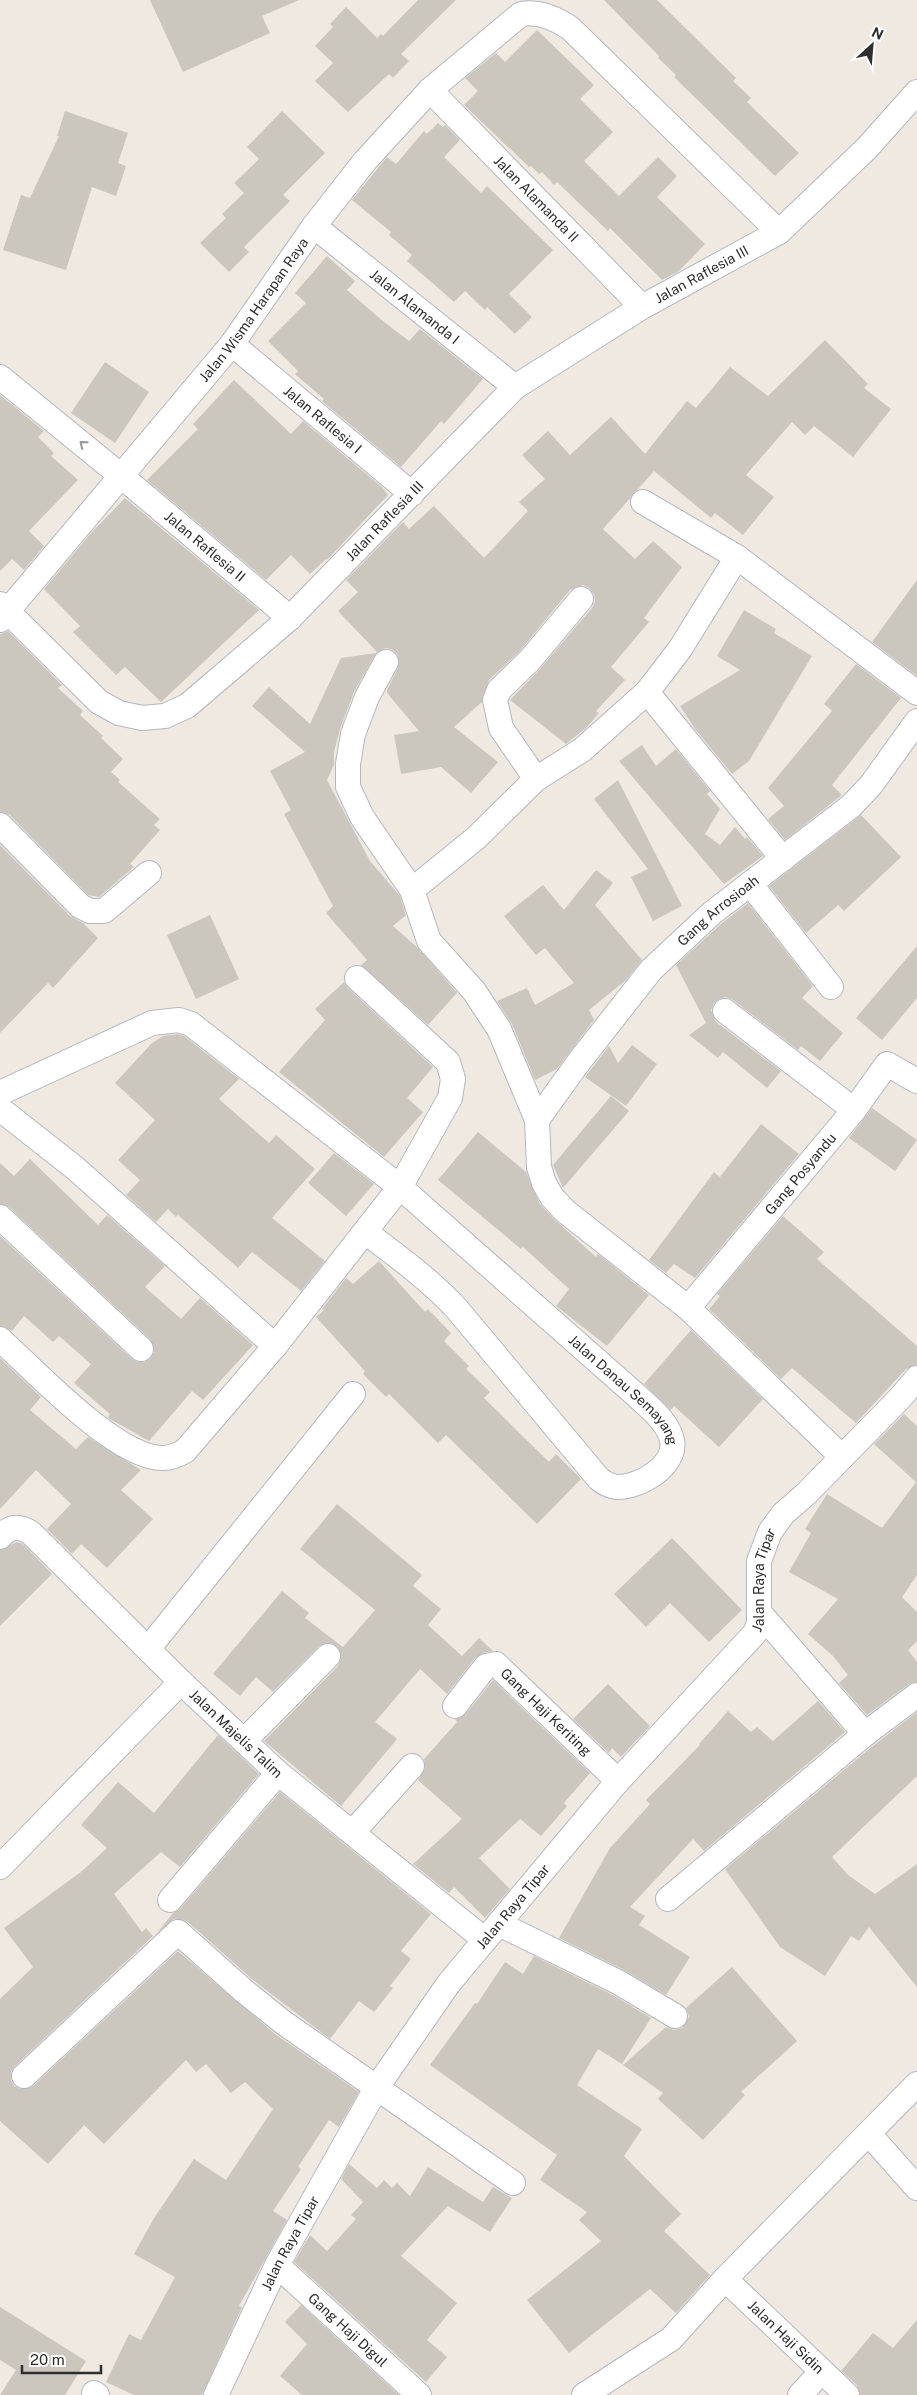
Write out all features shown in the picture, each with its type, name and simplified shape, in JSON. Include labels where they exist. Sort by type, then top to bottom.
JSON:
[{"type":"street","name":"Jalan Wisma Harapan Raya","points":[[3,612],[232,344],[314,226],[365,160],[430,90],[522,14],[542,15],[558,20],[570,28],[779,232]]},
{"type":"street","name":"Jalan Alamanda II","points":[[430,90],[642,308]]},
{"type":"street","name":"Jalan Raflesia III","points":[[3,612],[99,702],[118,713],[142,718],[165,716],[187,706],[290,618],[515,387],[642,308],[779,232],[867,148],[917,92]]},
{"type":"street","name":"Jalan Alamanda I","points":[[314,226],[515,387]]},
{"type":"street","name":"Jalan Raflesia I","points":[[232,344],[412,494]]},
{"type":"street","name":"Jalan Raflesia II","points":[[0,378],[120,475],[290,618]]},
{"type":"street","points":[[643,502],[736,557],[917,694]]},
{"type":"street","points":[[412,890],[476,838],[536,779],[582,750],[647,692],[680,649],[736,557]]},
{"type":"street","points":[[536,779],[501,728],[495,700],[499,690],[529,661],[581,600]]},
{"type":"street","points":[[386,662],[367,697],[353,734],[348,764],[348,787],[362,817],[412,890],[429,941],[474,991],[499,1029],[537,1120],[539,1167],[552,1197],[565,1211],[688,1308],[842,1457]]},
{"type":"street","points":[[647,692],[783,859]]},
{"type":"street","name":"Gang Arrosioah","points":[[537,1120],[578,1063],[651,970],[712,913],[751,885],[851,806],[871,785],[917,721]]},
{"type":"street","points":[[0,825],[80,906],[90,911],[104,912],[149,873]]},
{"type":"street","points":[[751,885],[831,986]]},
{"type":"street","points":[[0,1338],[71,1404],[108,1434],[135,1451],[162,1458],[175,1457],[185,1451],[275,1346],[400,1187],[450,1098],[453,1079],[448,1062],[357,978]]},
{"type":"street","points":[[725,1011],[854,1110]]},
{"type":"street","name":"Jalan Danau Semayang","points":[[0,1093],[152,1023],[179,1020],[191,1024],[203,1031],[400,1187],[655,1413],[668,1430],[672,1440],[672,1450],[664,1466],[649,1476],[627,1486],[612,1486],[599,1479],[515,1380],[479,1333],[438,1289],[365,1232]]},
{"type":"street","name":"Gang Posyandu","points":[[688,1308],[854,1110],[887,1064],[917,1081]]},
{"type":"street","points":[[0,1109],[75,1168],[275,1346]]},
{"type":"street","points":[[0,1217],[141,1349]]},
{"type":"street","name":"Jalan Raya Tipar","points":[[216,2395],[277,2265],[377,2087],[449,1983],[618,1781],[749,1640],[759,1623],[759,1561],[770,1532],[783,1514],[806,1494],[842,1457],[909,1404],[917,1378]]},
{"type":"street","points":[[148,1649],[353,1394]]},
{"type":"street","name":"Jalan Majelis Talim","points":[[0,1536],[13,1527],[20,1527],[31,1533],[181,1682],[278,1773],[353,1832],[492,1932],[618,1982],[676,2016]]},
{"type":"street","points":[[759,1612],[865,1734]]},
{"type":"street","points":[[245,1740],[328,1656]]},
{"type":"street","name":"Gang Haji Keriting","points":[[455,1706],[486,1666],[496,1664],[618,1781]]},
{"type":"street","points":[[0,1867],[181,1682]]},
{"type":"street","points":[[668,1898],[865,1734],[917,1696]]},
{"type":"street","points":[[353,1832],[412,1766]]},
{"type":"street","points":[[170,1900],[278,1773]]},
{"type":"street","points":[[24,2076],[178,1932],[244,1991],[284,2023],[513,2183]]},
{"type":"street","points":[[584,2395],[671,2339],[725,2279],[917,2084]]},
{"type":"street","points":[[868,2134],[917,2188]]},
{"type":"street","name":"Gang Haji Digul","points":[[277,2265],[419,2395]]},
{"type":"street","name":"Jalan Haji Sidin","points":[[725,2279],[847,2395]]},
{"type":"street","points":[[800,2395],[821,2372]]},
{"type":"building","points":[[150,0],[299,0],[262,16],[270,33],[183,72]]},
{"type":"building","points":[[418,0],[456,0],[401,54],[409,61],[393,78],[389,74],[348,112],[315,81],[333,63],[315,46],[333,27],[330,24],[346,7],[377,38],[381,34],[383,36]]},
{"type":"building","points":[[604,0],[657,0],[736,78],[733,81],[751,98],[747,102],[799,153],[775,176],[674,77],[676,75],[658,58],[659,56]]},
{"type":"building","points":[[537,30],[594,85],[580,99],[613,132],[584,161],[619,196],[658,157],[677,176],[657,197],[705,244],[679,271],[662,280],[610,228],[608,231],[557,182],[554,185],[542,172],[539,174],[531,166],[529,167],[464,105],[478,91],[465,78],[496,53],[505,62]]},
{"type":"building","points":[[65,111],[128,133],[118,163],[126,166],[116,196],[92,187],[66,270],[3,250],[21,195],[30,198],[59,136],[57,136]]},
{"type":"building","points":[[282,111],[325,153],[283,195],[290,201],[244,247],[249,252],[229,272],[200,243],[226,218],[222,214],[244,193],[234,183],[259,159],[247,147]]},
{"type":"building","points":[[438,123],[443,127],[445,125],[460,140],[444,157],[481,193],[487,186],[553,250],[509,294],[532,317],[515,334],[487,307],[485,310],[465,291],[454,302],[407,261],[412,255],[389,235],[391,232],[352,200],[387,157],[396,164],[424,131],[427,134]]},
{"type":"building","points":[[327,256],[355,281],[347,290],[384,322],[409,341],[420,329],[483,379],[444,424],[441,421],[401,467],[322,401],[324,399],[295,374],[298,371],[268,341],[306,303],[295,293]]},
{"type":"building","points":[[825,340],[868,384],[864,388],[891,409],[853,457],[814,426],[805,435],[792,422],[746,475],[774,497],[743,535],[715,513],[711,518],[654,471],[603,529],[635,559],[653,541],[682,567],[644,618],[649,622],[611,667],[625,680],[596,711],[599,713],[587,727],[566,744],[510,700],[539,670],[592,608],[595,601],[594,594],[583,585],[570,590],[519,652],[489,680],[482,702],[454,727],[498,762],[471,793],[441,767],[401,774],[394,735],[419,731],[387,693],[398,668],[398,655],[393,650],[386,648],[377,652],[338,611],[358,592],[346,580],[403,522],[409,529],[434,506],[484,558],[528,511],[519,502],[545,479],[522,455],[548,431],[570,455],[611,417],[645,454],[687,401],[696,408],[730,367],[768,396]]},
{"type":"building","points":[[105,362],[149,392],[115,443],[71,413]]},
{"type":"building","points":[[234,380],[291,434],[303,421],[383,488],[388,495],[327,560],[310,574],[291,555],[266,580],[147,480],[198,429],[193,424]]},
{"type":"building","points":[[0,395],[44,431],[38,437],[54,453],[51,456],[78,480],[29,531],[44,546],[24,570],[12,559],[0,571]]},
{"type":"building","points":[[125,498],[259,610],[161,702],[125,667],[116,675],[73,632],[80,626],[44,589],[92,532]]},
{"type":"building","points":[[917,580],[917,676],[872,642]]},
{"type":"building","points":[[744,610],[776,629],[774,633],[812,656],[749,761],[732,774],[695,729],[680,706],[740,670],[717,656]]},
{"type":"building","points":[[8,631],[62,685],[58,688],[83,711],[80,715],[103,736],[101,738],[123,759],[111,772],[120,780],[118,782],[160,819],[154,825],[160,830],[130,864],[134,867],[99,897],[88,895],[10,815],[0,812],[0,634]]},
{"type":"building","points":[[376,653],[354,692],[340,729],[334,752],[334,765],[327,780],[370,861],[400,896],[406,915],[393,926],[418,948],[457,993],[428,1025],[361,965],[367,960],[326,913],[333,906],[284,814],[291,810],[270,771],[305,752],[252,706],[269,687],[310,724],[341,658]]},
{"type":"building","points":[[856,664],[901,698],[832,785],[842,795],[785,840],[768,819],[784,806],[768,788],[832,711],[824,704]]},
{"type":"building","points":[[642,745],[656,766],[676,749],[710,791],[707,794],[720,809],[705,834],[720,845],[735,827],[745,839],[747,837],[763,856],[724,884],[619,761]]},
{"type":"building","points":[[618,780],[682,906],[653,921],[631,877],[648,869],[594,799]]},
{"type":"building","points":[[861,815],[901,857],[844,911],[838,905],[806,933],[769,886]]},
{"type":"building","points":[[0,845],[70,916],[83,923],[98,938],[53,988],[48,983],[0,1033]]},
{"type":"building","points":[[596,870],[613,883],[595,905],[642,960],[626,980],[589,1010],[594,1020],[557,1069],[535,1080],[512,1024],[497,1001],[527,988],[535,1005],[574,983],[545,948],[536,955],[504,916],[543,885],[564,910]]},
{"type":"building","points":[[748,903],[813,986],[802,998],[843,1033],[820,1061],[801,1046],[798,1050],[733,1000],[726,997],[719,999],[714,1003],[711,1010],[716,1022],[781,1071],[767,1088],[723,1052],[718,1058],[689,1035],[706,1023],[676,965],[721,924]]},
{"type":"building","points":[[210,915],[239,979],[196,999],[167,935]]},
{"type":"building","points":[[917,946],[917,998],[882,1040],[856,1018]]},
{"type":"building","points":[[344,982],[348,988],[433,1067],[407,1098],[423,1112],[384,1157],[279,1072],[325,1020],[315,1009]]},
{"type":"building","points":[[178,1034],[184,1036],[239,1079],[219,1099],[269,1143],[276,1135],[315,1169],[272,1218],[325,1261],[301,1291],[252,1252],[238,1268],[178,1215],[176,1217],[168,1209],[156,1222],[126,1195],[140,1180],[118,1160],[155,1120],[115,1083],[152,1043],[163,1036]]},
{"type":"building","points":[[632,1045],[657,1064],[626,1106],[585,1077],[609,1046],[618,1063]]},
{"type":"building","points":[[611,1096],[629,1111],[563,1188],[553,1165]]},
{"type":"building","points":[[872,1108],[917,1140],[895,1171],[849,1138]]},
{"type":"building","points":[[761,1124],[799,1154],[695,1278],[674,1264],[666,1273],[649,1260],[714,1172],[720,1177]]},
{"type":"building","points":[[478,1132],[526,1172],[540,1204],[555,1220],[596,1257],[598,1254],[649,1295],[607,1346],[556,1306],[569,1289],[523,1247],[521,1249],[438,1180]]},
{"type":"building","points":[[334,1153],[374,1184],[346,1216],[308,1183]]},
{"type":"building","points":[[30,1159],[98,1225],[107,1215],[165,1266],[145,1287],[181,1319],[200,1298],[253,1345],[203,1400],[192,1391],[149,1441],[108,1418],[110,1414],[74,1383],[91,1364],[59,1336],[53,1342],[24,1316],[12,1331],[0,1326],[0,1236],[132,1359],[138,1362],[145,1362],[151,1358],[154,1352],[150,1339],[9,1207],[0,1204],[0,1163],[14,1176]]},
{"type":"building","points":[[783,1216],[824,1252],[817,1259],[917,1346],[917,1365],[906,1369],[856,1423],[792,1368],[781,1379],[709,1309],[720,1296],[717,1294]]},
{"type":"building","points":[[379,1261],[425,1312],[428,1309],[451,1333],[444,1341],[469,1366],[466,1369],[490,1392],[484,1398],[549,1462],[556,1454],[581,1479],[537,1524],[446,1435],[438,1443],[389,1394],[386,1397],[363,1374],[365,1371],[316,1317],[324,1310],[322,1309],[346,1278],[353,1284]]},
{"type":"building","points":[[691,1330],[763,1399],[719,1447],[674,1406],[671,1410],[644,1384]]},
{"type":"building","points":[[0,1358],[41,1397],[30,1410],[76,1449],[88,1437],[141,1470],[121,1490],[153,1519],[107,1568],[81,1544],[72,1554],[47,1529],[71,1504],[36,1470],[0,1509]]},
{"type":"building","points":[[904,1414],[917,1426],[917,1575],[902,1597],[917,1612],[917,1641],[908,1650],[917,1662],[917,1682],[909,1684],[867,1715],[839,1683],[848,1675],[833,1656],[808,1634],[838,1599],[789,1572],[811,1533],[805,1529],[827,1494],[882,1528],[916,1482],[874,1444]]},
{"type":"building","points":[[337,1504],[422,1575],[413,1586],[441,1609],[428,1625],[462,1656],[479,1638],[493,1651],[483,1653],[475,1658],[447,1694],[420,1669],[375,1722],[397,1739],[341,1806],[264,1741],[338,1666],[341,1659],[338,1647],[331,1643],[319,1646],[273,1692],[256,1677],[240,1696],[213,1674],[282,1591],[309,1613],[305,1618],[343,1647],[375,1610],[300,1549]]},
{"type":"building","points":[[672,1538],[742,1610],[709,1642],[670,1603],[646,1627],[614,1594]]},
{"type":"building","points":[[17,1542],[23,1544],[52,1574],[0,1626],[0,1550]]},
{"type":"building","points":[[493,1680],[590,1773],[564,1803],[567,1806],[541,1836],[520,1819],[479,1858],[510,1889],[485,1918],[454,1887],[449,1893],[413,1864],[462,1819],[418,1780],[425,1769],[424,1759],[457,1722],[455,1719],[466,1714]]},
{"type":"building","points":[[608,1684],[650,1726],[621,1757],[612,1748],[609,1753],[573,1719]]},
{"type":"building","points":[[818,1701],[845,1732],[704,1851],[693,1839],[630,1907],[645,1916],[639,1925],[690,1957],[666,1995],[624,1970],[559,1938],[610,1848],[650,1804],[646,1800],[700,1745],[728,1711],[751,1732],[757,1727],[773,1741]]},
{"type":"building","points":[[917,1712],[917,1776],[832,1857],[848,1875],[875,1894],[917,1864],[917,1987],[869,1927],[859,1941],[851,1936],[825,1976],[780,1947],[725,1869],[874,1745]]},
{"type":"building","points":[[218,1735],[259,1774],[180,1867],[161,1852],[114,1894],[142,1932],[146,1928],[153,1936],[15,2066],[11,2072],[11,2080],[14,2086],[20,2089],[33,2086],[178,1951],[275,2034],[359,2092],[339,2127],[329,2120],[298,2167],[301,2169],[273,2211],[287,2220],[239,2306],[242,2307],[202,2395],[134,2395],[106,2382],[129,2334],[141,2340],[175,2277],[134,2254],[154,2218],[194,2159],[226,2180],[273,2109],[245,2082],[231,2093],[206,2064],[196,2072],[186,2060],[104,2144],[84,2125],[48,2164],[0,2121],[0,1999],[33,1967],[4,1928],[81,1872],[107,1848],[81,1825],[118,1782],[154,1813]]},
{"type":"building","points":[[280,1792],[431,1914],[401,1951],[411,1959],[390,1986],[393,1988],[374,2012],[359,2001],[330,2039],[253,1980],[187,1921],[174,1919],[156,1934],[173,1913],[180,1909]]},
{"type":"building","points":[[534,1956],[611,1994],[651,2018],[622,2064],[598,2049],[577,2085],[642,2129],[624,2156],[681,2214],[664,2231],[710,2275],[676,2313],[650,2289],[569,2353],[527,2300],[601,2241],[579,2220],[587,2212],[540,2180],[557,2155],[430,2065],[475,2003],[477,2004],[505,1962],[523,1974]]},
{"type":"building","points":[[732,1967],[797,2041],[741,2092],[745,2095],[703,2140],[658,2099],[663,2093],[623,2065],[666,2027],[674,2030],[682,2028],[689,2017],[686,2008]]},
{"type":"building","points":[[349,2164],[377,2188],[384,2180],[392,2188],[397,2183],[410,2196],[428,2167],[483,2202],[493,2187],[512,2198],[490,2232],[448,2206],[401,2256],[457,2303],[427,2340],[447,2357],[426,2382],[294,2262],[310,2235],[327,2251],[356,2219],[351,2215],[363,2202],[341,2179]]},
{"type":"building","points":[[301,2305],[399,2395],[302,2395],[280,2376],[307,2344],[285,2322]]},
{"type":"building","points":[[0,2307],[86,2361],[65,2395],[0,2395],[16,2370],[0,2360]]},
{"type":"building","points":[[917,2320],[917,2395],[860,2395],[857,2385],[841,2371],[873,2333],[893,2348]]}]
